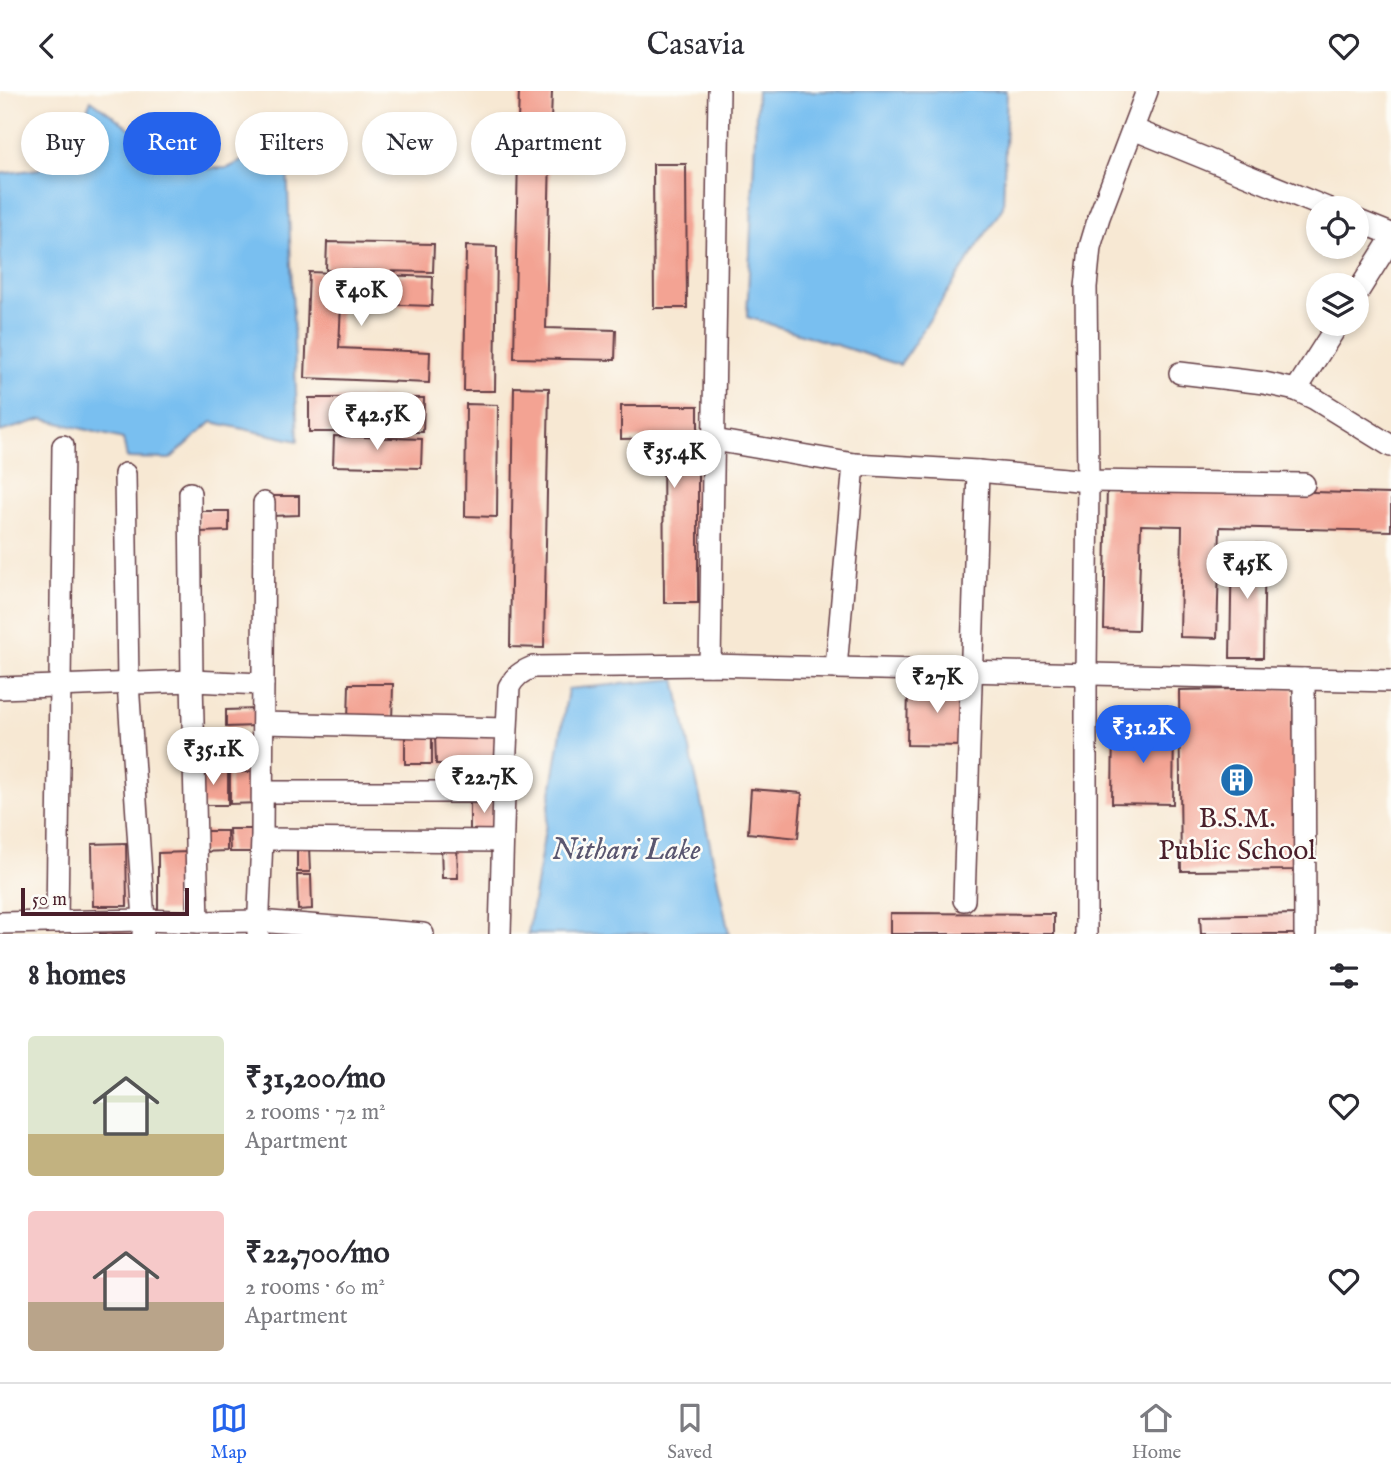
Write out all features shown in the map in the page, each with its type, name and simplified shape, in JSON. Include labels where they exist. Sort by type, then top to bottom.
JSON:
[{"type":"street","points":[[710,665],[719,91]]},
{"type":"street","points":[[1086,934],[1086,287],[1090,247],[1099,217],[1147,91]]},
{"type":"street","points":[[1133,129],[1306,199]]},
{"type":"street","points":[[1369,226],[1391,237],[1369,273]]},
{"type":"street","points":[[1296,390],[1330,336]]},
{"type":"street","points":[[1180,373],[1264,383],[1296,390],[1391,446]]},
{"type":"street","points":[[713,440],[854,464],[1088,481],[1304,484]]},
{"type":"street","points":[[57,922],[62,446]]},
{"type":"street","points":[[836,668],[854,464]]},
{"type":"street","points":[[964,900],[978,471]]},
{"type":"street","points":[[125,474],[128,683],[143,927]]},
{"type":"street","points":[[190,493],[198,922]]},
{"type":"street","points":[[258,928],[262,839],[264,503]]},
{"type":"street","points":[[500,934],[509,687],[521,672],[533,667],[710,665],[1391,681]]},
{"type":"street","points":[[1304,679],[1306,934]]},
{"type":"street","points":[[0,688],[192,681],[263,684]]},
{"type":"street","points":[[263,723],[506,729]]},
{"type":"street","points":[[262,792],[504,792]]},
{"type":"street","points":[[262,839],[502,841]]},
{"type":"street","points":[[0,923],[57,922],[143,927],[198,922],[258,928],[423,934]]},
{"type":"water","points":[[757,91],[1007,91],[1003,207],[900,365],[747,317]]},
{"type":"water","points":[[91,100],[108,112],[86,112]]},
{"type":"water","points":[[109,113],[123,123],[123,175],[221,175],[221,168],[235,164],[235,175],[287,175],[298,441],[212,422],[170,459],[127,458],[123,439],[43,419],[0,432],[0,174],[21,171],[21,175],[109,175]]},
{"type":"water","name":"Nithari Lake","points":[[675,679],[729,934],[528,934],[568,689]]},
{"type":"building","points":[[519,91],[552,91],[551,112],[518,112]]},
{"type":"building","points":[[653,164],[686,164],[687,308],[654,308]]},
{"type":"building","points":[[518,175],[550,175],[546,328],[616,330],[615,360],[514,358]]},
{"type":"building","points":[[327,242],[434,244],[433,272],[326,270]]},
{"type":"building","points":[[466,246],[497,247],[495,391],[464,391]]},
{"type":"building","points":[[309,272],[433,277],[432,306],[341,303],[339,348],[430,352],[429,383],[305,378]]},
{"type":"building","points":[[514,387],[549,388],[544,648],[510,647]]},
{"type":"building","points":[[309,398],[424,398],[423,432],[309,432]]},
{"type":"building","points":[[466,404],[498,405],[497,517],[465,516]]},
{"type":"building","points":[[621,406],[698,406],[698,603],[664,603],[663,438],[621,439]]},
{"type":"building","points":[[334,436],[422,439],[421,468],[333,466]]},
{"type":"building","points":[[1107,487],[1391,494],[1391,531],[1220,527],[1217,638],[1180,637],[1182,526],[1141,525],[1138,630],[1104,629]]},
{"type":"building","points":[[270,496],[299,496],[299,515],[270,516]]},
{"type":"building","points":[[199,511],[229,511],[229,531],[199,532]]},
{"type":"building","points":[[1232,543],[1265,544],[1263,658],[1230,658]]},
{"type":"building","points":[[349,684],[393,684],[392,722],[348,721]]},
{"type":"building","points":[[908,685],[966,686],[965,746],[907,745]]},
{"type":"building","name":"B.S.M. Public School","points":[[1293,688],[1296,870],[1181,871],[1179,690]]},
{"type":"building","points":[[256,709],[256,726],[226,727],[226,710]]},
{"type":"building","points":[[1113,725],[1174,726],[1173,804],[1112,803]]},
{"type":"building","points":[[405,731],[432,731],[432,764],[405,764]]},
{"type":"building","points":[[435,735],[498,735],[498,764],[436,764]]},
{"type":"building","points":[[228,768],[228,805],[197,805],[197,769]]},
{"type":"building","points":[[230,772],[259,772],[259,803],[230,804]]},
{"type":"building","points":[[751,789],[802,793],[798,838],[748,833]]},
{"type":"building","points":[[470,796],[497,796],[497,834],[470,834]]},
{"type":"building","points":[[229,829],[259,829],[260,852],[230,852]]},
{"type":"building","points":[[200,831],[227,831],[227,851],[200,852]]},
{"type":"building","points":[[126,843],[127,906],[93,906],[92,844]]},
{"type":"building","points":[[441,844],[457,844],[458,878],[442,878]]},
{"type":"building","points":[[309,846],[310,872],[297,872],[297,847]]},
{"type":"building","points":[[189,852],[190,911],[158,911],[158,853]]},
{"type":"building","points":[[297,875],[311,875],[312,909],[298,910]]},
{"type":"building","points":[[890,913],[1054,914],[1054,934],[890,934]]},
{"type":"building","points":[[1298,914],[1299,934],[1201,934],[1200,916]]},
{"type":"building","points":[[100,927],[136,928],[136,934],[100,934]]},
{"type":"place","name":"B.S.M. Public School","points":[[1237,780]]}]
